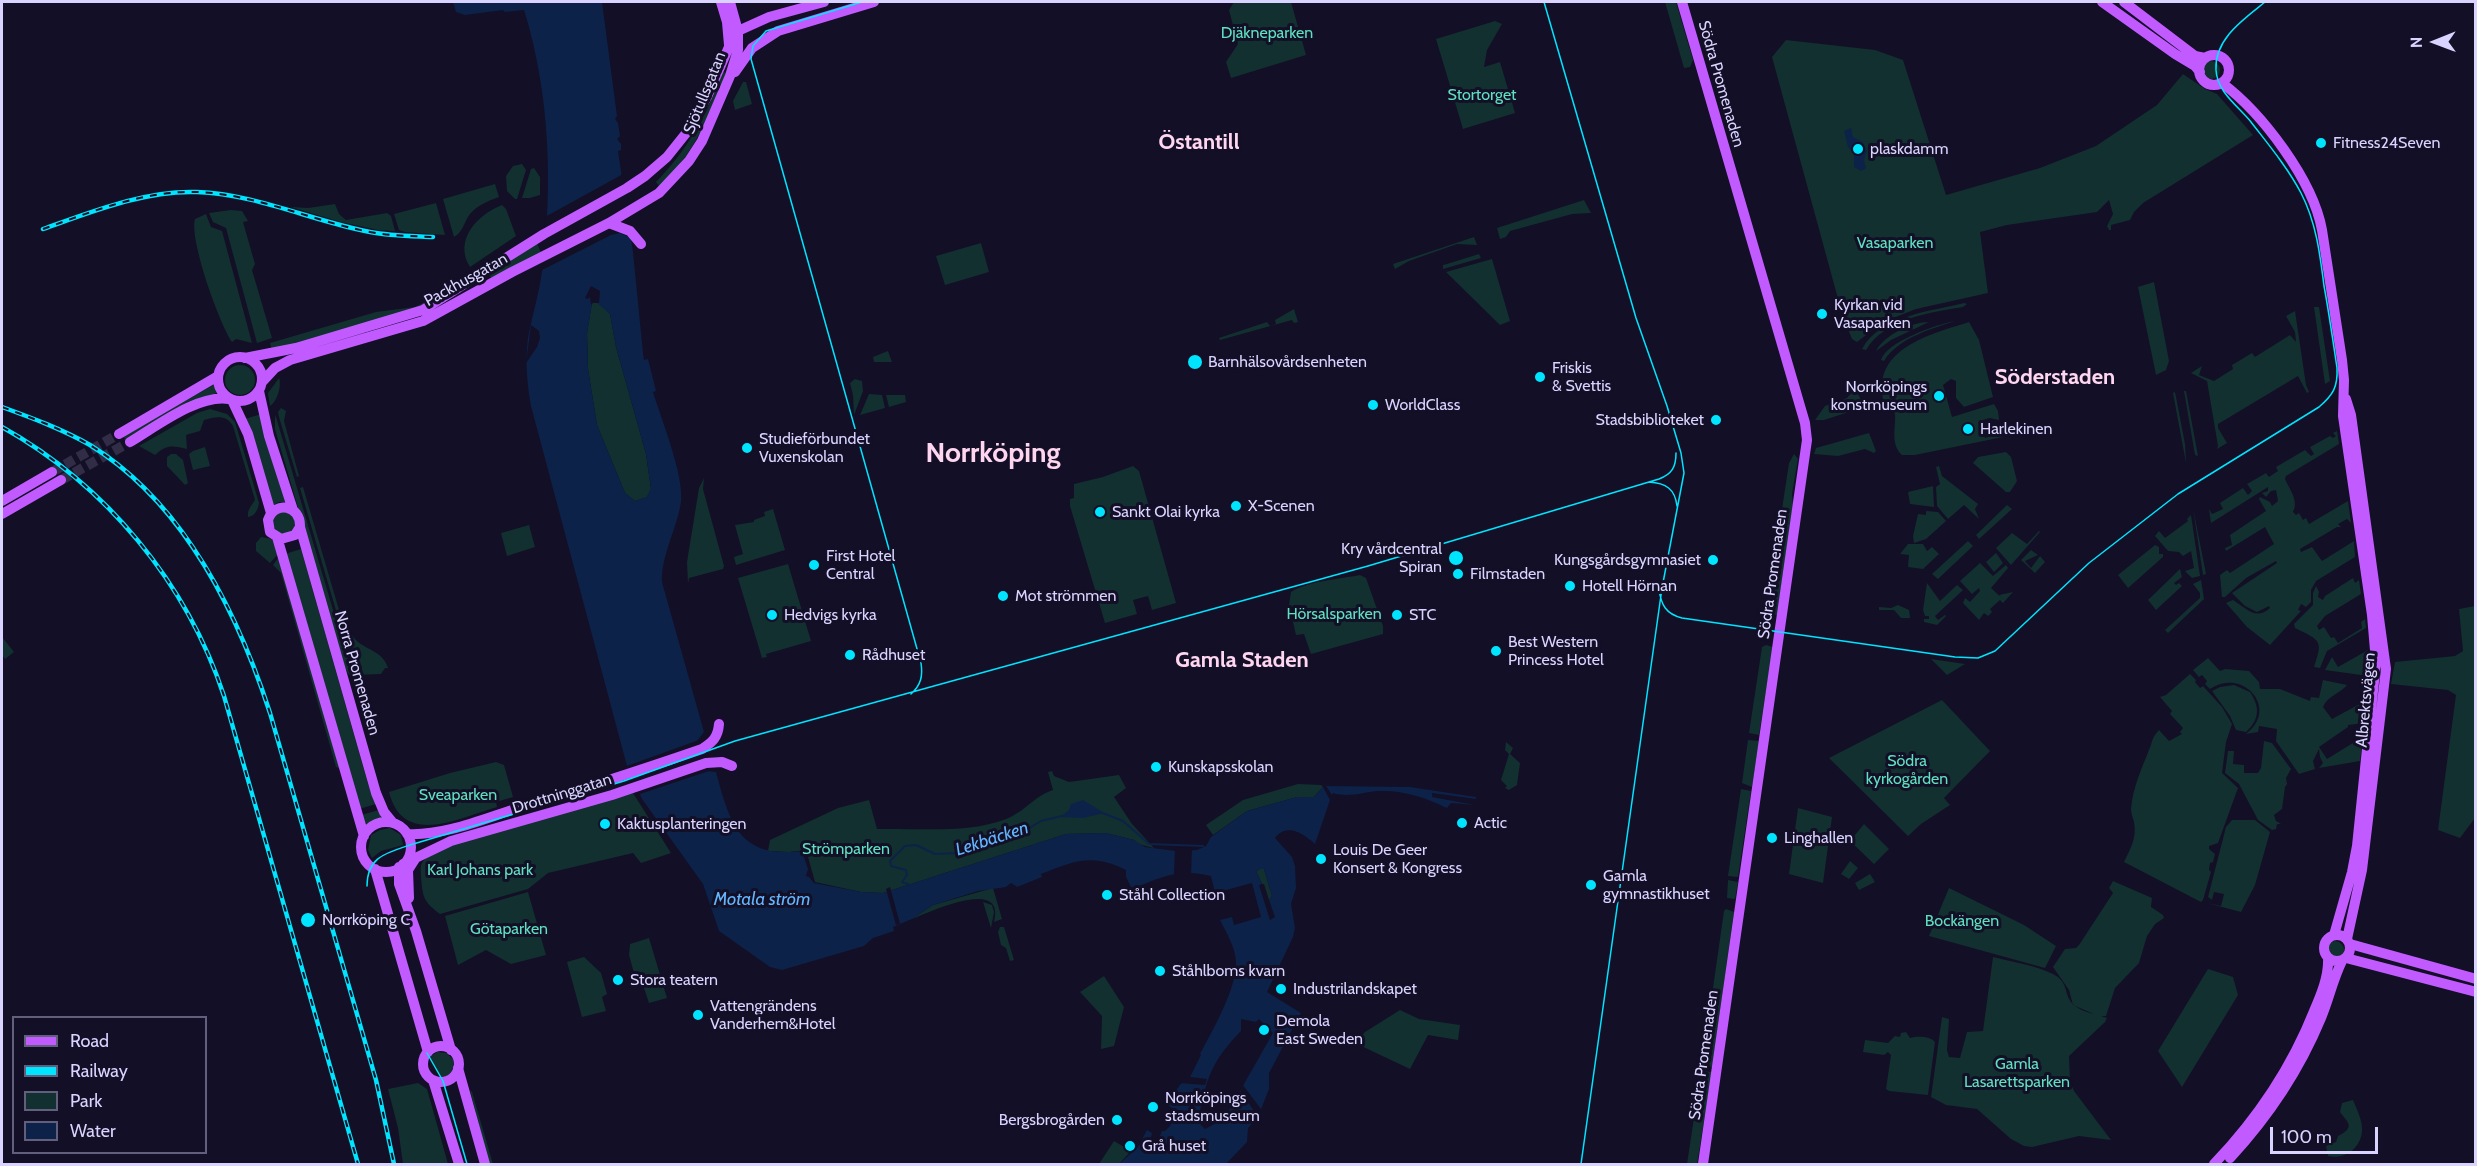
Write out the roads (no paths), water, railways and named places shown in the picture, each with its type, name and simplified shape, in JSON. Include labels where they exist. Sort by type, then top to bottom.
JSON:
[{"type":"main road","name":"Sjötullsgatan","points":[[615,195],[646,175],[667,157],[687,132],[707,97],[729,46],[727,22],[721,2]]},
{"type":"main road","name":"Sjötullsgatan","points":[[634,208],[670,183],[693,156],[707,132],[738,50],[738,31],[730,2]]},
{"type":"main road","points":[[729,46],[738,31],[769,17],[824,2]]},
{"type":"main road","points":[[730,76],[752,48],[773,33],[799,23],[874,2]]},
{"type":"main road","name":"Södra Promenaden","points":[[1682,2],[1794,384],[1807,440],[1703,1164]]},
{"type":"main road","points":[[2102,2],[2195,66],[2207,83],[2215,85],[2225,79],[2228,64],[2222,57],[2212,55],[2201,62],[2200,72]]},
{"type":"main road","points":[[2124,2],[2195,56],[2205,58]]},
{"type":"main road","name":"Albrektsvägen","points":[[2225,79],[2266,127],[2299,172],[2319,215],[2343,366],[2343,416],[2372,615],[2376,662],[2357,846],[2350,882],[2334,935]]},
{"type":"main road","name":"Packhusgatan","points":[[262,386],[298,353],[423,310],[544,234],[615,195]]},
{"type":"main road","name":"Packhusgatan","points":[[249,360],[271,360],[423,321],[634,208]]},
{"type":"main road","points":[[609,223],[622,226],[633,233],[641,243]]},
{"type":"main road","points":[[228,360],[249,360],[261,373],[269,436],[281,466],[293,510],[299,517],[300,527],[291,538],[277,537],[270,532],[268,526],[271,513],[248,434],[231,399],[220,389],[218,376],[221,367],[228,360]]},
{"type":"main road","points":[[119,434],[218,376]]},
{"type":"main road","points":[[130,441],[202,401],[216,398],[247,400],[262,386]]},
{"type":"main road","name":"Albrektsvägen","points":[[2343,393],[2351,415],[2383,634],[2386,669],[2362,870],[2349,941]]},
{"type":"main road","points":[[2,501],[52,472]]},
{"type":"main road","points":[[2,514],[61,480]]},
{"type":"main road","points":[[271,513],[281,507],[293,510]]},
{"type":"main road","name":"Norra Promenaden","points":[[300,527],[376,793],[384,812],[393,823]]},
{"type":"main road","points":[[277,537],[364,836]]},
{"type":"main road","name":"Drottninggatan","points":[[407,834],[435,832],[622,776],[702,749],[713,742],[718,734],[719,724]]},
{"type":"main road","name":"Drottninggatan","points":[[401,866],[451,842],[627,790],[706,763],[722,762],[732,766]]},
{"type":"main road","points":[[458,1068],[449,1080],[440,1082],[427,1076],[423,1067],[428,1052],[375,869],[363,855],[362,842],[373,825],[393,823],[407,834],[410,849],[401,866],[399,885],[416,931],[451,1050],[457,1057],[458,1068],[485,1164]]},
{"type":"main road","points":[[415,858],[408,870],[407,882],[416,931]]},
{"type":"main road","points":[[375,869],[386,871],[401,866]]},
{"type":"main road","points":[[2214,1164],[2251,1123],[2286,1070],[2318,1003],[2328,966],[2324,947],[2328,939],[2334,935],[2342,936],[2349,941],[2475,979]]},
{"type":"main road","points":[[2224,1164],[2271,1109],[2296,1071],[2322,1017],[2344,960],[2351,950],[2349,941]]},
{"type":"main road","points":[[2328,958],[2475,992]]},
{"type":"main road","points":[[428,1052],[438,1047],[451,1050]]},
{"type":"main road","points":[[433,1080],[459,1164]]},
{"type":"water","name":"Motala ström","points":[[453,2],[602,2],[617,116],[615,119],[620,136],[617,139],[621,144],[621,150],[618,151],[633,252],[644,360],[648,359],[656,391],[653,392],[676,463],[681,491],[679,512],[664,562],[662,582],[704,732],[697,741],[707,771],[716,772],[733,822],[751,843],[764,849],[781,852],[802,851],[808,869],[806,876],[814,883],[861,892],[883,893],[1066,834],[1106,833],[1134,840],[1145,847],[1176,851],[1197,850],[1206,846],[1211,837],[1247,811],[1297,797],[1314,797],[1323,787],[1330,800],[1315,844],[1301,833],[1290,830],[1280,833],[1275,838],[1292,857],[1295,866],[1296,888],[1291,904],[1295,928],[1267,992],[1301,1013],[1269,1073],[1269,1089],[1258,1117],[1248,1128],[1247,1142],[1226,1164],[1119,1164],[1138,1147],[1147,1130],[1152,1133],[1149,1147],[1154,1149],[1162,1131],[1170,1126],[1176,1110],[1167,1105],[1189,1075],[1225,1005],[1235,976],[1234,952],[1220,920],[1232,917],[1234,925],[1261,917],[1252,883],[1215,893],[1211,876],[1179,873],[1132,889],[1126,877],[1126,870],[1103,862],[1083,861],[1041,874],[1042,877],[1017,887],[1011,883],[1006,887],[978,891],[933,905],[912,919],[893,927],[894,931],[873,938],[864,946],[782,970],[770,967],[719,931],[703,884],[642,799],[627,766],[531,406],[528,389],[527,347],[542,271],[548,173],[544,107],[533,42],[524,10],[465,15],[456,12]],"holes":[[[596,302],[610,314],[616,347],[646,454],[651,488],[647,497],[635,501],[625,493],[597,425],[588,369],[587,333],[592,303]],[[1264,869],[1272,896],[1269,900],[1275,917],[1270,920],[1259,885],[1262,884],[1256,871]],[[1241,1019],[1256,1022],[1259,1019],[1273,1033],[1224,1119],[1205,1129],[1198,1122],[1207,1083],[1222,1053],[1241,1031]]]},
{"type":"water","name":"plaskdamm","points":[[1851,128],[1853,137],[1863,142],[1867,151],[1864,160],[1866,168],[1861,171],[1854,167],[1854,154],[1848,147],[1844,131]]},
{"type":"water","points":[[1326,786],[1410,787],[1476,797],[1476,799],[1432,793],[1432,797],[1475,805],[1451,803],[1447,808],[1406,793],[1379,791],[1345,795],[1333,793],[1332,795]]},
{"type":"water","points":[[1083,800],[1101,811],[1100,814],[1083,818],[1060,817],[1069,810],[1071,804]]},
{"type":"waterway","name":"Lekbäcken","points":[[1100,812],[1123,821],[1149,844],[1203,846]]},
{"type":"waterway","name":"Lekbäcken","points":[[908,884],[902,882],[907,875],[906,870],[891,866],[890,861],[905,846],[916,845],[935,854],[959,853],[1011,832],[1026,830],[1041,821],[1062,816]]},
{"type":"tunnel","points":[[52,472],[119,434]]},
{"type":"tunnel","points":[[61,480],[130,442]]},
{"type":"tram line","points":[[862,2],[766,31],[753,46],[751,59],[921,663],[920,680],[911,694]]},
{"type":"tram line","points":[[1544,2],[1636,318],[1681,453],[1684,473],[1662,588],[1581,1164]]},
{"type":"tram line","points":[[1659,589],[1665,608],[1682,618],[1955,657],[1978,658],[1995,651],[2089,563],[2178,494],[2324,403],[2335,386],[2337,368],[2314,227],[2306,204],[2290,174],[2251,122],[2224,92],[2217,78],[2217,59],[2225,39],[2265,2]]},
{"type":"tram line","points":[[367,886],[370,868],[374,862],[401,848],[624,781],[735,741],[1368,566],[1659,479],[1672,469],[1676,453]]},
{"type":"tram line","points":[[1649,482],[1669,488],[1677,506]]},
{"type":"tram line","points":[[427,1053],[443,1081],[467,1164]]},
{"type":"railway","points":[[43,229],[138,198],[177,192],[197,192],[241,198],[370,232],[433,237]]},
{"type":"railway","points":[[2,407],[79,439],[123,469],[153,497],[180,528],[223,599],[241,636],[270,713],[376,1080],[394,1164]]},
{"type":"railway","points":[[2,427],[40,451],[75,478],[108,508],[138,541],[165,577],[188,614],[208,654],[224,696],[358,1164]]},
{"type":"place","name":"Fitness24Seven","points":[[2321,143]]},
{"type":"place","name":"plaskdamm","points":[[1858,149]]},
{"type":"place","name":"Kyrkan vid Vasaparken","points":[[1822,314]]},
{"type":"place","name":"Barnhälsovårdsenheten","points":[[1195,362]]},
{"type":"place","name":"Friskis & Svettis","points":[[1540,377]]},
{"type":"place","name":"Norrköpings konstmuseum","points":[[1939,396]]},
{"type":"place","name":"WorldClass","points":[[1373,405]]},
{"type":"place","name":"Stadsbiblioteket","points":[[1716,420]]},
{"type":"place","name":"Harlekinen","points":[[1968,429]]},
{"type":"place","name":"Studieförbundet Vuxenskolan","points":[[747,448]]},
{"type":"place","name":"X-Scenen","points":[[1236,506]]},
{"type":"place","name":"Sankt Olai kyrka","points":[[1100,512]]},
{"type":"place","name":"Kry vårdcentral Spiran","points":[[1456,558]]},
{"type":"place","name":"Kungsgårdsgymnasiet","points":[[1713,560]]},
{"type":"place","name":"First Hotel Central","points":[[814,565]]},
{"type":"place","name":"Filmstaden","points":[[1458,574]]},
{"type":"place","name":"Hotell Hörnan","points":[[1570,586]]},
{"type":"place","name":"Mot strömmen","points":[[1003,596]]},
{"type":"place","name":"Hedvigs kyrka","points":[[772,615]]},
{"type":"place","name":"STC","points":[[1397,615]]},
{"type":"place","name":"Best Western Princess Hotel","points":[[1496,651]]},
{"type":"place","name":"Rådhuset","points":[[850,655]]},
{"type":"place","name":"Kunskapsskolan","points":[[1156,767]]},
{"type":"place","name":"Actic","points":[[1462,823]]},
{"type":"place","name":"Kaktusplanteringen","points":[[605,824]]},
{"type":"place","name":"Linghallen","points":[[1772,838]]},
{"type":"place","name":"Louis De Geer Konsert & Kongress","points":[[1321,859]]},
{"type":"place","name":"Gamla gymnastikhuset","points":[[1591,885]]},
{"type":"place","name":"Ståhl Collection","points":[[1107,895]]},
{"type":"place","name":"Norrköping C","points":[[308,920]]},
{"type":"place","name":"Ståhlboms kvarn","points":[[1160,971]]},
{"type":"place","name":"Stora teatern","points":[[618,980]]},
{"type":"place","name":"Industrilandskapet","points":[[1281,989]]},
{"type":"place","name":"Vattengrändens Vanderhem&Hotel","points":[[698,1015]]},
{"type":"place","name":"Demola East Sweden","points":[[1264,1030]]},
{"type":"place","name":"Norrköpings stadsmuseum","points":[[1153,1107]]},
{"type":"place","name":"Bergsbrogården","points":[[1117,1120]]},
{"type":"place","name":"Grå huset","points":[[1130,1146]]},
{"type":"district","name":"Östantill","points":[[1199,143]]},
{"type":"district","name":"Söderstaden","points":[[2055,378]]},
{"type":"district","name":"Norrköping","points":[[993,454]]},
{"type":"district","name":"Gamla Staden","points":[[1242,661]]},
{"type":"park label","name":"Djäkneparken","points":[[1267,33]]},
{"type":"park label","name":"Stortorget","points":[[1482,95]]},
{"type":"park label","name":"Vasaparken","points":[[1895,243]]},
{"type":"park label","name":"Hörsalsparken","points":[[1334,614]]},
{"type":"park label","name":"Södra kyrkogården","points":[[1907,770]]},
{"type":"park label","name":"Sveaparken","points":[[458,795]]},
{"type":"park label","name":"Strömparken","points":[[846,849]]},
{"type":"park label","name":"Karl Johans park","points":[[480,870]]},
{"type":"park label","name":"Bockängen","points":[[1962,921]]},
{"type":"park label","name":"Götaparken","points":[[509,929]]},
{"type":"park label","name":"Gamla Lasarettsparken","points":[[2017,1073]]}]
